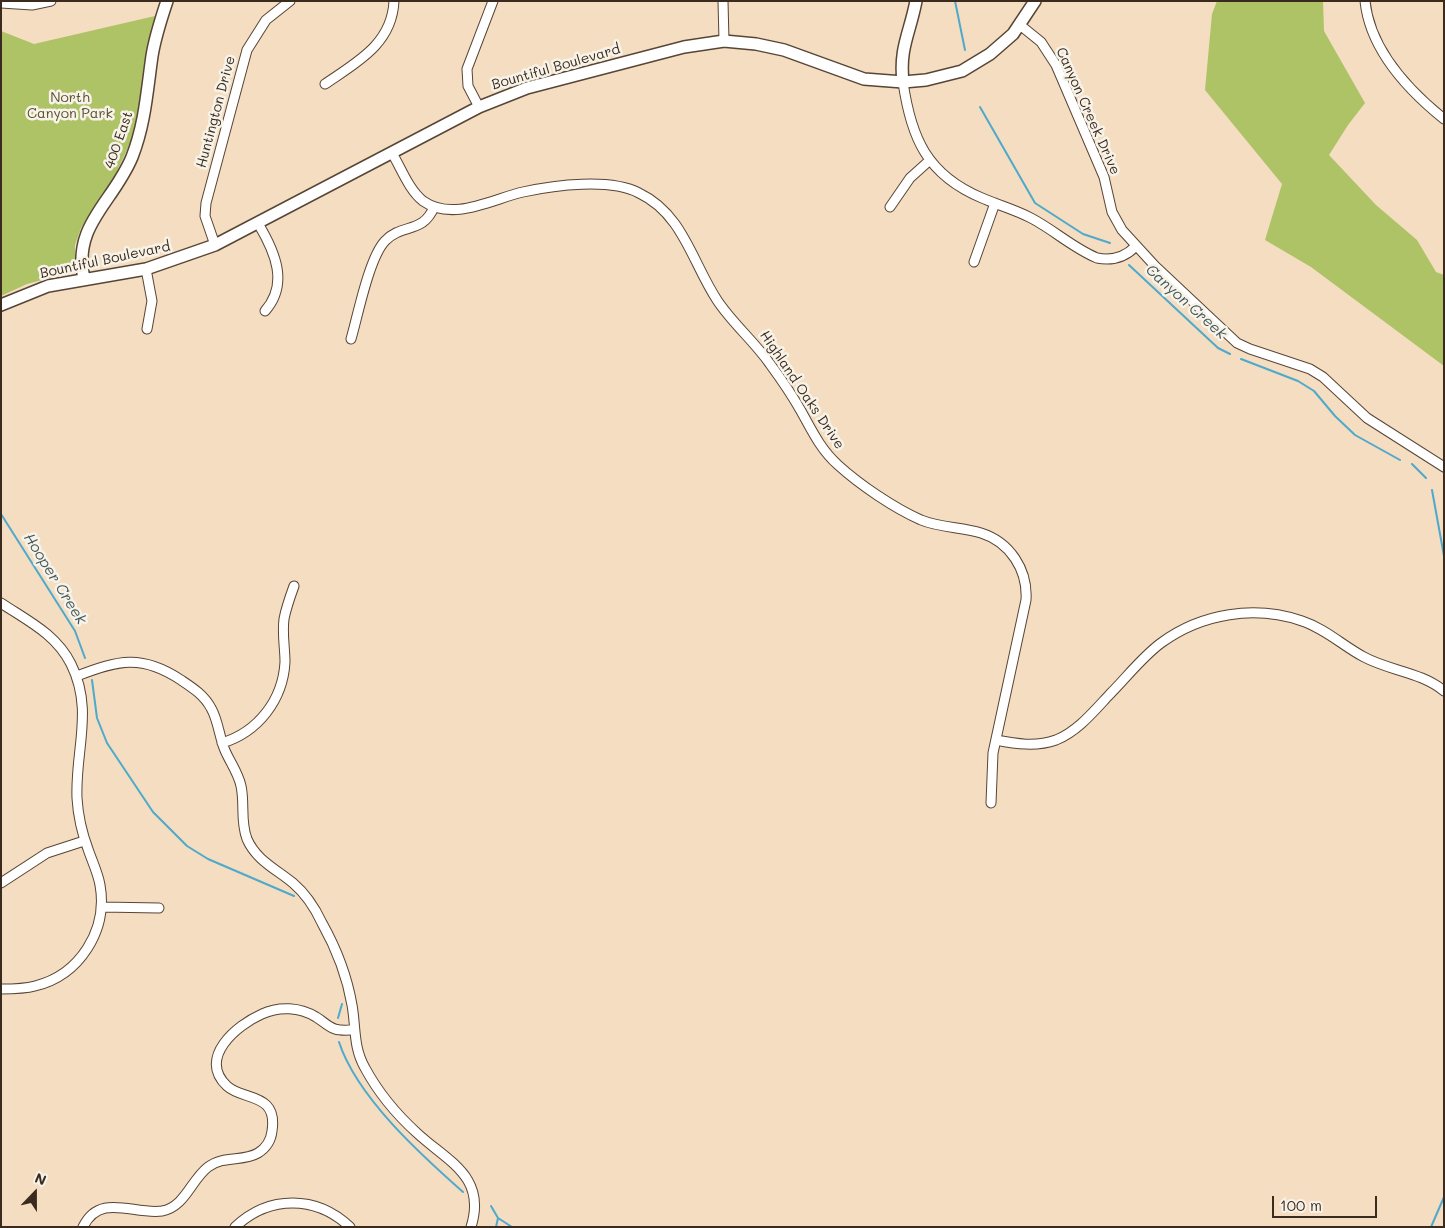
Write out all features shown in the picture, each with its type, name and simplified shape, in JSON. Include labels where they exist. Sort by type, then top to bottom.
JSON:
[{"type":"main road","name":"400 East","points":[[84,279],[81,258],[83,241],[89,226],[119,183],[137,143],[145,113],[155,42],[167,1]]},
{"type":"main road","points":[[904,82],[902,52],[913,20],[916,1]]},
{"type":"main road","name":"Bountiful Boulevard","points":[[1,305],[42,288],[146,269],[216,246],[259,225],[479,107],[515,92],[684,47],[724,41],[756,44],[784,50],[864,79],[904,82],[938,78],[972,66],[998,48],[1020,25],[1034,1]]},
{"type":"street","points":[[1,3],[32,5],[51,1]]},
{"type":"street","name":"Huntington Drive","points":[[216,246],[206,216],[206,203],[244,59],[260,27],[273,13],[290,1]]},
{"type":"street","points":[[324,84],[377,46],[390,24],[394,1]]},
{"type":"street","points":[[479,107],[468,86],[467,69],[493,1]]},
{"type":"street","points":[[723,1],[724,41]]},
{"type":"street","points":[[1365,1],[1372,30],[1390,63],[1410,89],[1444,119]]},
{"type":"street","name":"Canyon Creek Drive","points":[[1020,25],[1037,36],[1051,55],[1104,177],[1115,218],[1136,247],[1237,342],[1250,349],[1310,369],[1322,377],[1360,413],[1444,467]]},
{"type":"street","points":[[904,82],[912,128],[930,160],[957,185],[1030,218],[1097,258],[1123,257],[1136,247]]},
{"type":"street","points":[[351,339],[375,260],[383,244],[397,232],[425,222],[434,207],[417,196],[392,153]]},
{"type":"street","points":[[890,207],[910,178],[930,160]]},
{"type":"street","name":"Highland Oaks Drive","points":[[434,207],[454,210],[530,190],[602,184],[618,186],[637,192],[665,211],[678,228],[717,299],[769,362],[818,442],[830,458],[847,472],[913,516],[945,528],[986,535],[1003,545],[1017,560],[1025,582],[1026,600],[996,740],[991,772],[991,803]]},
{"type":"street","points":[[974,262],[995,203]]},
{"type":"street","points":[[259,225],[271,248],[277,269],[275,297],[265,311]]},
{"type":"street","points":[[146,269],[152,301],[147,329]]},
{"type":"street","points":[[222,743],[238,738],[257,724],[277,695],[285,664],[284,617],[294,586]]},
{"type":"street","points":[[1,603],[50,635],[66,654],[77,676],[84,716],[76,788],[84,841],[100,884],[102,907],[98,927],[89,947],[68,970],[51,980],[35,986],[1,989]]},
{"type":"street","points":[[996,740],[1029,744],[1062,737],[1087,718],[1161,643],[1195,624],[1222,616],[1241,613],[1271,614],[1304,622],[1322,630],[1364,657],[1393,669],[1420,677],[1444,692]]},
{"type":"street","points":[[77,676],[120,662],[141,662],[162,669],[191,687],[204,698],[214,715],[222,743],[240,781],[243,825],[249,843],[261,860],[301,891],[321,920],[342,969],[352,1005],[356,1047],[363,1065],[388,1102],[416,1133],[453,1162],[465,1175],[472,1188],[474,1202],[471,1227]]},
{"type":"street","points":[[1,882],[47,853],[84,841]]},
{"type":"street","points":[[102,907],[159,908]]},
{"type":"street","points":[[83,1227],[95,1212],[108,1206],[154,1211],[169,1208],[180,1201],[208,1167],[226,1159],[255,1155],[267,1145],[273,1129],[268,1110],[256,1098],[232,1090],[223,1082],[218,1070],[218,1057],[223,1044],[248,1022],[271,1011],[290,1009],[308,1013],[336,1029],[354,1030]]},
{"type":"street","points":[[235,1227],[259,1209],[275,1204],[293,1202],[324,1208],[339,1217],[350,1227]]},
{"type":"green space","points":[[1217,1],[1323,1],[1324,31],[1365,103],[1329,155],[1376,205],[1417,240],[1436,272],[1444,275],[1444,366],[1311,267],[1265,240],[1282,184],[1205,90],[1212,14]]},
{"type":"green space","name":"North Canyon Park","points":[[155,16],[147,52],[139,110],[131,141],[112,182],[81,228],[75,245],[75,271],[27,284],[1,296],[1,31],[34,44]]},
{"type":"waterway","name":"Canyon Creek","points":[[955,1],[965,50]]},
{"type":"waterway","name":"Canyon Creek","points":[[980,107],[1035,203],[1083,234],[1110,243]]},
{"type":"waterway","name":"Canyon Creek","points":[[1129,265],[1218,348],[1230,354]]},
{"type":"waterway","name":"Canyon Creek","points":[[1241,359],[1298,381],[1314,391],[1335,416],[1355,435],[1400,460]]},
{"type":"waterway","name":"Canyon Creek","points":[[1412,464],[1426,478]]},
{"type":"waterway","name":"Canyon Creek","points":[[1432,490],[1444,556]]},
{"type":"waterway","name":"Hooper Creek","points":[[1,514],[75,631],[85,658]]},
{"type":"waterway","name":"Hooper Creek","points":[[92,680],[97,718],[107,743],[153,812],[187,846],[208,859],[294,896]]},
{"type":"waterway","name":"Hooper Creek","points":[[338,1018],[342,1004]]},
{"type":"waterway","name":"Hooper Creek","points":[[339,1042],[348,1063],[375,1104],[410,1142],[463,1192]]},
{"type":"waterway","points":[[1431,1227],[1444,1197]]},
{"type":"waterway","points":[[491,1206],[498,1218],[496,1227]]},
{"type":"waterway","points":[[498,1218],[512,1227]]}]
